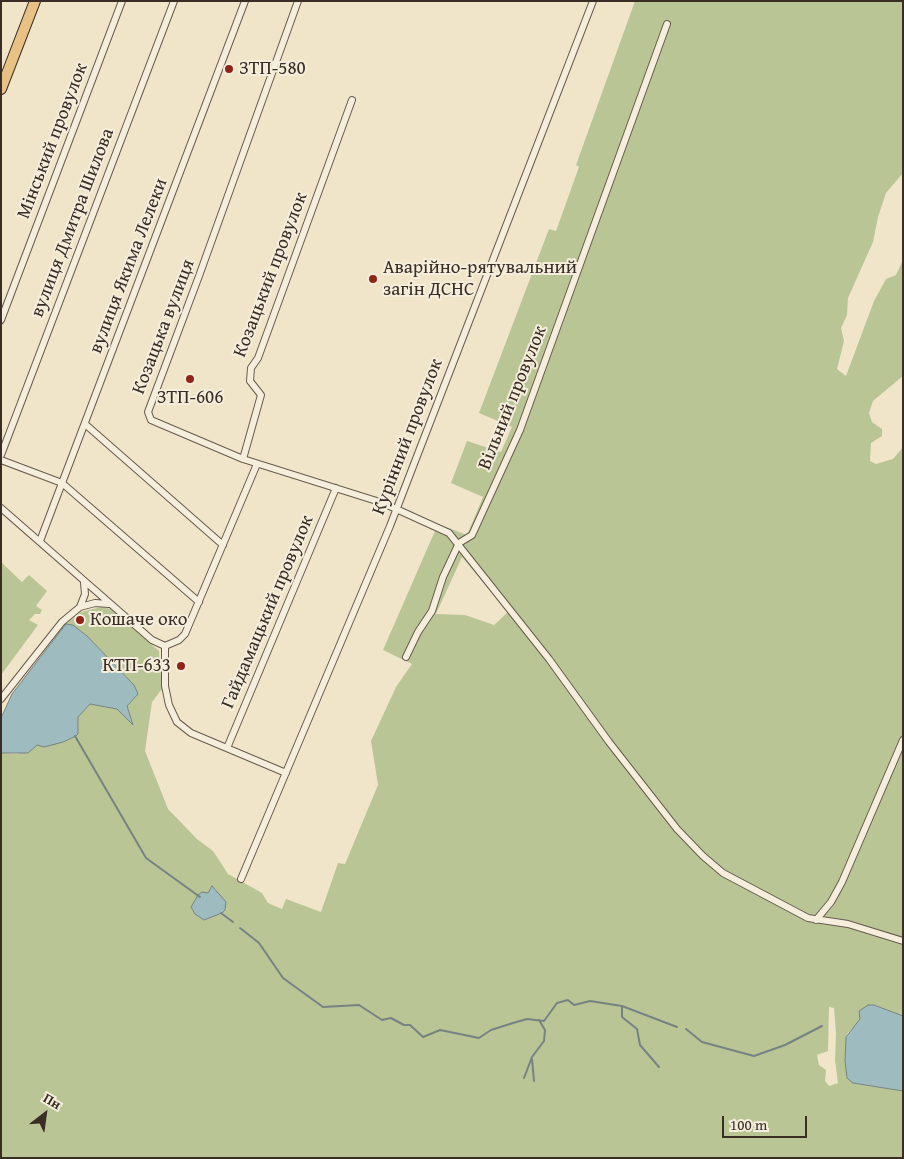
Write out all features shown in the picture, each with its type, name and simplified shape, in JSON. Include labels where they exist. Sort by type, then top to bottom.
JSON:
[{"type":"main road","points":[[1,89],[35,1]]},
{"type":"street","name":"Мінський провулок","points":[[1,320],[122,1]]},
{"type":"street","name":"вулиця Дмитра Шилова","points":[[1,455],[174,1]]},
{"type":"street","name":"вулиця Якима Лелеки","points":[[40,541],[245,1]]},
{"type":"street","name":"Козацька вулиця","points":[[298,1],[148,412],[151,420],[156,424],[257,464],[396,509],[449,533],[459,543]]},
{"type":"street","name":"Курінний провулок","points":[[241,879],[390,526],[593,1]]},
{"type":"street","name":"Вільний провулок","points":[[406,657],[418,632],[432,611],[443,577],[459,543],[472,535],[520,430],[667,24]]},
{"type":"street","name":"Козацький провулок","points":[[243,459],[261,395],[250,381],[251,368],[258,358],[352,100]]},
{"type":"street","points":[[85,424],[223,545]]},
{"type":"street","points":[[1,460],[62,483],[199,602]]},
{"type":"street","points":[[1,508],[109,604],[152,640],[165,646],[179,640],[185,634],[257,464]]},
{"type":"street","name":"Гайдамацький провулок","points":[[227,748],[336,488]]},
{"type":"street","points":[[459,543],[609,742],[677,829],[703,856],[723,873],[808,918],[848,924],[903,941]]},
{"type":"street","points":[[80,608],[85,594],[84,582]]},
{"type":"street","points":[[1,699],[62,622],[80,608],[95,603],[109,604]]},
{"type":"street","points":[[165,646],[165,686],[169,705],[177,722],[191,733],[286,773]]},
{"type":"street","points":[[816,920],[831,902],[842,882],[903,740]]},
{"type":"green space","points":[[635,1],[903,1],[903,173],[886,193],[878,217],[873,242],[848,298],[847,315],[841,328],[844,341],[837,369],[846,376],[874,301],[886,279],[896,275],[903,260],[903,376],[873,401],[869,413],[872,422],[882,429],[882,436],[871,443],[870,461],[876,464],[893,459],[903,447],[903,1016],[874,1005],[847,1034],[845,1061],[853,1083],[903,1091],[903,1158],[1,1158],[1,753],[18,754],[38,745],[63,742],[76,736],[78,734],[78,717],[90,704],[117,709],[133,724],[127,706],[138,694],[134,685],[87,636],[73,625],[66,624],[81,612],[101,607],[111,609],[159,651],[162,689],[152,702],[145,751],[168,809],[197,839],[213,851],[228,874],[262,893],[268,903],[282,909],[286,899],[321,912],[338,863],[345,864],[378,785],[371,741],[396,687],[412,664],[383,650],[438,524],[467,535],[483,497],[451,483],[467,441],[501,452],[512,427],[479,413],[549,229],[556,231],[579,167],[576,165]],"holes":[[[462,557],[508,612],[494,625],[465,615],[436,614]],[[829,1007],[834,1008],[835,1060],[838,1083],[829,1086],[825,1081],[826,1070],[819,1065],[817,1055],[828,1051]]]},
{"type":"green space","points":[[1,562],[22,582],[29,575],[47,591],[36,606],[42,610],[40,614],[35,614],[29,620],[38,625],[1,675]]},
{"type":"water","points":[[66,624],[73,625],[87,636],[134,685],[138,694],[127,706],[133,725],[117,709],[90,704],[78,717],[78,734],[76,736],[44,747],[37,745],[28,753],[1,753],[1,718],[12,694]]},
{"type":"water","points":[[212,886],[226,902],[225,910],[204,920],[195,914],[191,907],[198,895],[202,892],[208,893]]},
{"type":"water","points":[[868,1005],[874,1005],[903,1016],[903,1091],[853,1083],[847,1078],[845,1061],[846,1037],[860,1019],[859,1011]]},
{"type":"waterway","points":[[75,736],[146,858],[200,897]]},
{"type":"waterway","points":[[221,913],[233,922]]},
{"type":"waterway","points":[[240,928],[259,943],[283,978],[323,1007],[359,1005],[382,1020],[391,1018],[404,1025],[410,1025],[423,1037],[440,1030],[479,1038],[491,1030],[527,1019],[544,1021],[557,1003],[568,1000],[574,1005],[590,1001],[622,1006],[677,1027]]},
{"type":"waterway","points":[[622,1006],[622,1017],[637,1029],[640,1045],[659,1067]]},
{"type":"waterway","points":[[524,1078],[532,1057],[544,1041],[545,1030],[539,1020]]},
{"type":"waterway","points":[[686,1029],[702,1042],[754,1056],[785,1045],[822,1026]]},
{"type":"waterway","points":[[532,1059],[534,1081]]},
{"type":"place","name":"ЗТП-580","points":[[229,69]]},
{"type":"place","name":"Аварійно-рятувальний загін ДСНС","points":[[373,279]]},
{"type":"place","name":"ЗТП-606","points":[[190,379]]},
{"type":"place","name":"Кошаче око","points":[[80,620]]},
{"type":"place","name":"КТП-633","points":[[181,666]]}]
